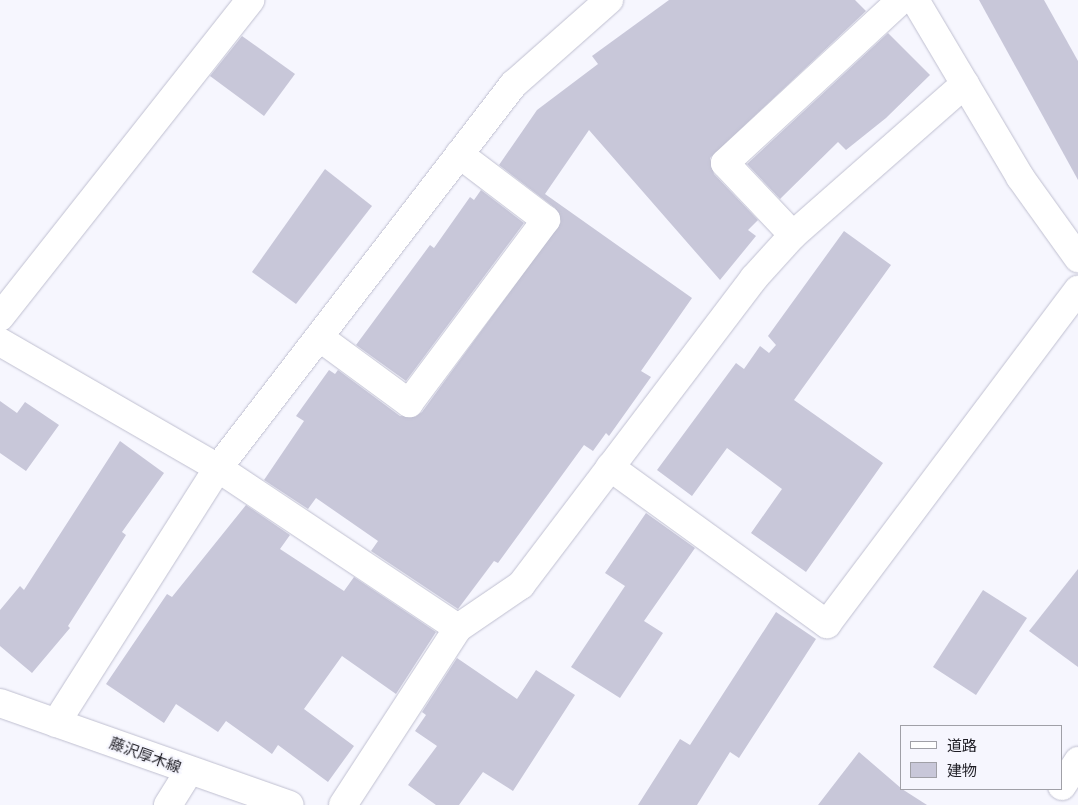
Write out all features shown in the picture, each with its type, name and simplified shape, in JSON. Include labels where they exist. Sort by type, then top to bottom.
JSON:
[{"type":"street","points":[[0,317],[250,0]]},
{"type":"street","points":[[56,723],[218,468],[514,84],[608,0]]},
{"type":"street","points":[[793,236],[725,163],[901,0]]},
{"type":"street","points":[[915,0],[1020,177],[1078,258]]},
{"type":"street","points":[[343,805],[458,628],[521,586],[754,278],[793,236],[965,84]]},
{"type":"street","points":[[319,337],[409,402],[546,220],[459,154]]},
{"type":"street","points":[[610,467],[827,624],[1078,290]]},
{"type":"street","points":[[0,342],[218,468],[458,628]]},
{"type":"street","name":"藤沢厚木線","points":[[0,703],[189,772],[290,805]]},
{"type":"street","points":[[1063,785],[1078,761]]},
{"type":"street","points":[[168,805],[189,772]]},
{"type":"street","points":[[1050,805],[1060,790]]},
{"type":"building","points":[[669,0],[855,0],[866,11],[710,158],[714,174],[758,220],[748,230],[756,236],[720,280],[589,130],[545,194],[692,298],[641,371],[651,377],[609,436],[606,433],[593,451],[584,445],[498,563],[494,561],[458,609],[371,551],[378,541],[316,498],[308,509],[264,480],[304,421],[296,416],[329,370],[335,374],[338,370],[400,416],[415,417],[422,412],[561,222],[555,208],[499,165],[537,110],[598,64],[592,56]]},
{"type":"building","points":[[979,0],[1044,0],[1078,61],[1078,180]]},
{"type":"building","points":[[888,33],[930,75],[886,118],[846,150],[838,142],[780,199],[747,164]]},
{"type":"building","points":[[242,36],[295,74],[264,116],[210,76]]},
{"type":"building","points":[[325,169],[372,206],[296,304],[252,272]]},
{"type":"building","points":[[481,190],[524,223],[406,381],[356,345],[430,245],[434,248],[470,197],[474,200]]},
{"type":"building","points":[[844,231],[891,265],[794,400],[883,463],[806,572],[751,533],[782,489],[727,448],[692,496],[657,470],[736,363],[744,369],[760,346],[769,353],[776,345],[768,336]]},
{"type":"building","points":[[0,401],[17,413],[25,402],[59,425],[26,471],[0,453]]},
{"type":"building","points":[[120,441],[164,473],[122,532],[126,535],[68,626],[70,628],[32,673],[0,646],[0,610],[20,586],[24,590]]},
{"type":"building","points":[[246,505],[290,535],[280,549],[344,591],[354,577],[436,632],[396,694],[342,656],[304,709],[354,746],[328,782],[278,745],[272,754],[226,721],[218,732],[176,704],[164,723],[106,684],[167,594],[172,597]]},
{"type":"building","points":[[646,513],[695,548],[644,621],[663,633],[620,698],[571,667],[625,586],[605,573]]},
{"type":"building","points":[[1078,569],[1078,667],[1029,631]]},
{"type":"building","points":[[983,590],[1027,618],[976,695],[933,667]]},
{"type":"building","points":[[776,612],[816,639],[739,758],[730,752],[697,805],[638,805],[680,739],[690,745]]},
{"type":"building","points":[[457,658],[517,699],[536,670],[575,695],[513,791],[483,772],[459,805],[436,805],[408,785],[437,746],[415,731],[426,715],[422,712]]},
{"type":"building","points":[[859,752],[900,787],[900,790],[904,790],[927,805],[818,805]]}]
